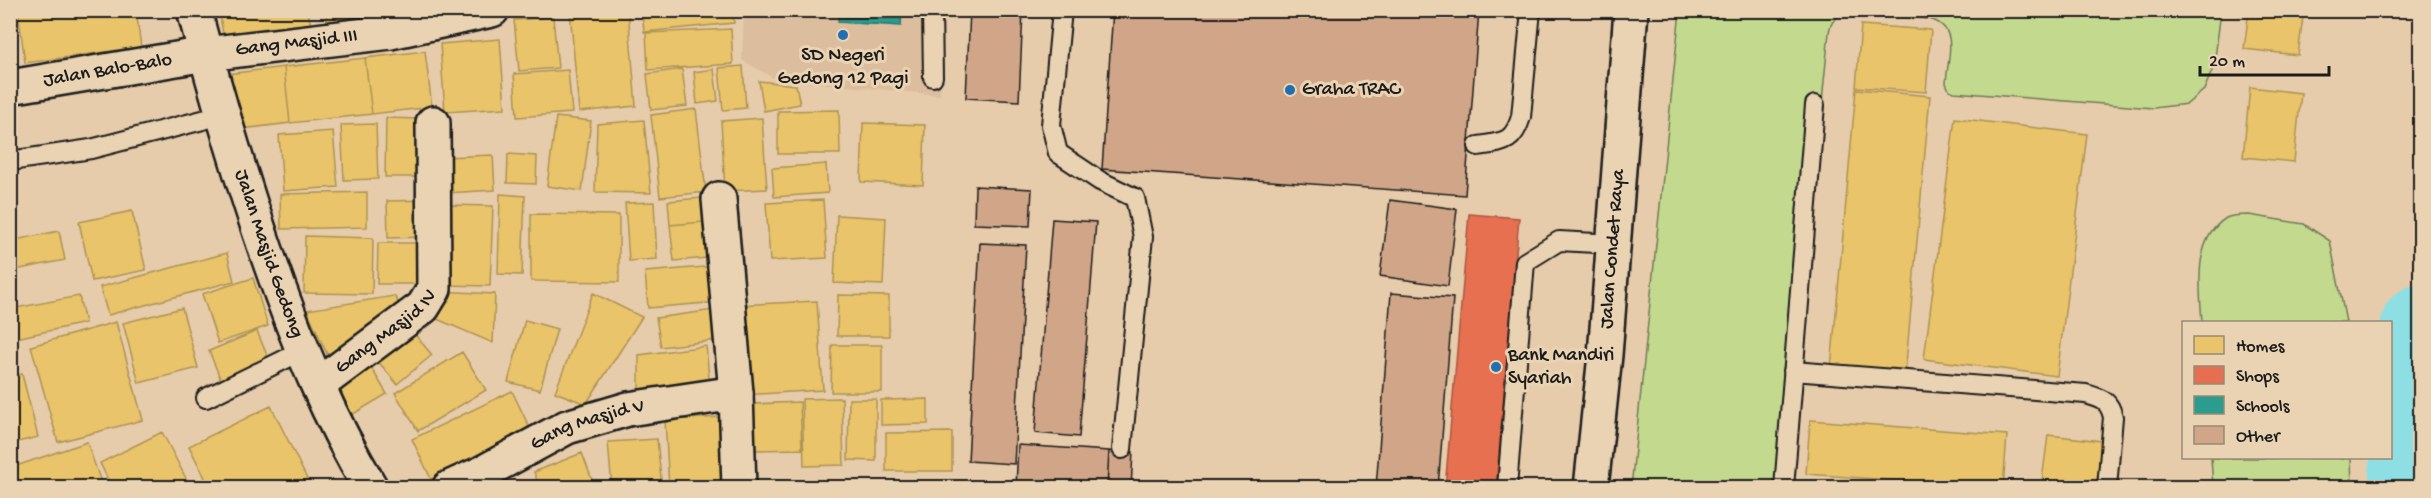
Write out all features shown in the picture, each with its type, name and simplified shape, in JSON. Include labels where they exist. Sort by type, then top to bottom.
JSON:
[{"type":"street","name":"Jalan Masjid Gedong","points":[[194,10],[222,115],[260,234],[302,351],[343,442],[371,488]]},
{"type":"street","name":"Gang Masjid III","points":[[206,54],[391,32],[492,10]]},
{"type":"street","name":"Jalan Condet Raya","points":[[1591,488],[1605,355],[1631,10]]},
{"type":"street","name":"Jalan Balo-Balo","points":[[10,87],[206,54]]},
{"type":"street","name":"Gang Masjid IV","points":[[318,385],[423,307],[435,289],[433,123]]},
{"type":"street","points":[[719,199],[736,393],[739,488]]},
{"type":"street","name":"Gang Masjid V","points":[[449,488],[482,473],[567,427],[628,408],[736,393]]},
{"type":"lane","points":[[932,10],[933,76]]},
{"type":"lane","points":[[1062,10],[1051,125],[1058,153],[1100,182],[1135,198],[1143,237],[1122,449]]},
{"type":"lane","points":[[1478,146],[1506,141],[1514,136],[1521,117],[1531,10]]},
{"type":"lane","points":[[1784,488],[1815,105]]},
{"type":"lane","points":[[10,161],[91,148],[222,115]]},
{"type":"lane","points":[[1507,488],[1525,262],[1559,241],[1614,244]]},
{"type":"lane","points":[[206,398],[302,351]]},
{"type":"lane","points":[[1793,371],[2086,394],[2100,398],[2110,406],[2113,417],[2107,488]]},
{"type":"shaded area","name":"SD Negeri Gedong 12 Pagi","points":[[744,11],[945,11],[940,95],[775,79],[742,60]]},
{"type":"green space","points":[[1680,11],[2221,11],[2214,66],[2204,90],[2187,104],[2153,108],[1954,92],[1949,90],[1946,83],[1949,36],[1939,23],[1929,19],[1843,13],[1837,17],[1829,32],[1783,487],[1631,488]]},
{"type":"green space","points":[[2249,215],[2304,224],[2330,241],[2346,321],[2202,321],[2200,266],[2203,252],[2215,227],[2226,218]]},
{"type":"green space","points":[[2211,459],[2351,459],[2352,487],[2213,487]]},
{"type":"building: Homes","points":[[18,10],[136,10],[141,47],[25,63]]},
{"type":"building: Homes","points":[[219,10],[308,10],[312,32],[225,46]]},
{"type":"building: Homes","points":[[326,10],[392,10],[392,19],[327,25]]},
{"type":"building: Homes","points":[[628,10],[636,106],[579,112],[570,11]]},
{"type":"building: Homes","points":[[642,10],[732,10],[734,23],[644,32]]},
{"type":"building: Homes","points":[[2249,10],[2304,10],[2298,55],[2244,49]]},
{"type":"building: Homes","points":[[553,17],[558,68],[519,71],[514,20]]},
{"type":"building: Homes","points":[[1861,25],[1931,30],[1926,92],[1856,87]]},
{"type":"building: Homes","points":[[731,29],[733,64],[648,70],[646,33]]},
{"type":"building: Homes","points":[[500,39],[505,108],[445,112],[440,44]]},
{"type":"building: Homes","points":[[425,51],[432,107],[372,114],[365,58]]},
{"type":"building: Homes","points":[[365,58],[372,114],[290,123],[284,67]]},
{"type":"building: Homes","points":[[743,66],[746,108],[723,110],[719,68]]},
{"type":"building: Homes","points":[[284,67],[290,123],[234,130],[227,74]]},
{"type":"building: Homes","points":[[682,69],[687,106],[651,110],[647,74]]},
{"type":"building: Homes","points":[[714,69],[718,101],[697,104],[694,72]]},
{"type":"building: Homes","points":[[568,70],[572,113],[517,117],[514,74]]},
{"type":"building: Homes","points":[[759,81],[796,85],[800,104],[764,111]]},
{"type":"building: Homes","points":[[2250,87],[2301,93],[2294,162],[2243,157]]},
{"type":"building: Homes","points":[[1856,89],[1930,96],[1905,375],[1831,368]]},
{"type":"building: Homes","points":[[696,109],[706,192],[660,197],[651,115]]},
{"type":"building: Homes","points":[[839,110],[840,154],[778,154],[778,111]]},
{"type":"building: Homes","points":[[556,117],[591,121],[582,191],[547,186]]},
{"type":"building: Homes","points":[[386,118],[419,119],[419,177],[385,177]]},
{"type":"building: Homes","points":[[762,118],[767,189],[725,191],[721,121]]},
{"type":"building: Homes","points":[[1955,118],[2087,134],[2057,376],[1924,359]]},
{"type":"building: Homes","points":[[644,120],[651,193],[595,192],[597,124]]},
{"type":"building: Homes","points":[[863,123],[925,125],[923,185],[861,182]]},
{"type":"building: Homes","points":[[376,124],[378,179],[344,180],[341,125]]},
{"type":"building: Homes","points":[[333,131],[338,187],[283,191],[279,135]]},
{"type":"building: Homes","points":[[508,154],[537,156],[536,184],[507,183]]},
{"type":"building: Homes","points":[[493,155],[495,190],[447,193],[445,157]]},
{"type":"building: Homes","points":[[826,164],[828,193],[774,197],[772,168]]},
{"type":"building: Homes","points":[[367,192],[367,227],[281,229],[280,194]]},
{"type":"building: Homes","points":[[500,194],[525,196],[522,275],[498,274]]},
{"type":"building: Homes","points":[[713,197],[715,221],[670,225],[668,201]]},
{"type":"building: Homes","points":[[429,200],[430,237],[388,238],[387,201]]},
{"type":"building: Homes","points":[[823,200],[827,258],[770,261],[766,203]]},
{"type":"building: Homes","points":[[654,202],[657,259],[629,261],[625,203]]},
{"type":"building: Homes","points":[[447,205],[493,206],[490,286],[444,285]]},
{"type":"building: Homes","points":[[132,211],[146,270],[92,281],[79,222]]},
{"type":"building: Homes","points":[[531,214],[619,215],[619,282],[531,281]]},
{"type":"building: Homes","points":[[837,215],[886,218],[883,285],[834,283]]},
{"type":"building: Homes","points":[[715,221],[718,257],[674,261],[670,225]]},
{"type":"building: Homes","points":[[59,231],[65,260],[10,271],[10,241]]},
{"type":"building: Homes","points":[[305,236],[373,238],[372,294],[304,293]]},
{"type":"building: Homes","points":[[378,243],[419,243],[419,284],[377,284]]},
{"type":"building: Homes","points":[[227,253],[234,281],[108,315],[100,287]]},
{"type":"building: Homes","points":[[716,266],[719,302],[648,308],[645,272]]},
{"type":"building: Homes","points":[[253,278],[268,326],[218,343],[202,294]]},
{"type":"building: Homes","points":[[439,291],[495,294],[493,343],[430,316]]},
{"type":"building: Homes","points":[[593,293],[642,317],[586,404],[555,392]]},
{"type":"building: Homes","points":[[838,295],[889,296],[889,336],[837,336]]},
{"type":"building: Homes","points":[[79,296],[85,323],[16,338],[10,309]]},
{"type":"building: Homes","points":[[394,296],[405,311],[334,369],[307,310]]},
{"type":"building: Homes","points":[[817,301],[823,390],[743,395],[737,305]]},
{"type":"building: Homes","points":[[182,308],[198,368],[139,383],[123,323]]},
{"type":"building: Homes","points":[[714,310],[718,340],[661,347],[656,318]]},
{"type":"building: Homes","points":[[525,320],[557,329],[540,390],[508,382]]},
{"type":"building: Homes","points":[[116,322],[143,420],[58,442],[31,346]]},
{"type":"building: Homes","points":[[257,331],[271,365],[223,385],[209,351]]},
{"type":"building: Homes","points":[[412,331],[432,355],[397,384],[377,360]]},
{"type":"building: Homes","points":[[832,345],[882,345],[882,392],[831,392]]},
{"type":"building: Homes","points":[[706,346],[710,388],[639,396],[639,355]]},
{"type":"building: Homes","points":[[462,352],[486,390],[418,431],[395,393]]},
{"type":"building: Homes","points":[[369,364],[387,394],[345,419],[327,389]]},
{"type":"building: Homes","points":[[22,374],[38,437],[10,444],[10,377]]},
{"type":"building: Homes","points":[[512,391],[534,437],[434,485],[412,439]]},
{"type":"building: Homes","points":[[842,398],[844,465],[804,466],[802,399]]},
{"type":"building: Homes","points":[[849,399],[876,399],[876,461],[848,460]]},
{"type":"building: Homes","points":[[928,399],[928,424],[881,425],[881,400]]},
{"type":"building: Homes","points":[[800,402],[802,449],[756,450],[752,404]]},
{"type":"building: Homes","points":[[271,406],[309,483],[301,488],[210,488],[189,446]]},
{"type":"building: Homes","points":[[722,417],[727,488],[669,488],[665,420]]},
{"type":"building: Homes","points":[[1810,420],[2007,435],[2003,488],[1806,474]]},
{"type":"building: Homes","points":[[162,432],[191,488],[112,488],[100,463]]},
{"type":"building: Homes","points":[[952,432],[952,471],[886,471],[886,433]]},
{"type":"building: Homes","points":[[2048,435],[2102,441],[2096,488],[2041,488]]},
{"type":"building: Homes","points":[[657,439],[662,488],[612,488],[608,442]]},
{"type":"building: Homes","points":[[87,442],[102,485],[95,488],[10,488],[10,468]]},
{"type":"building: Homes","points":[[582,453],[595,488],[540,488],[534,472]]},
{"type":"building: Homes","points":[[769,482],[843,482],[843,488],[769,488]]},
{"type":"building: Homes","points":[[911,484],[911,488],[844,488],[844,485]]},
{"type":"building: Homes","points":[[959,484],[959,488],[920,488],[920,486]]},
{"type":"building: Shops","points":[[1469,214],[1519,218],[1496,488],[1445,488]]},
{"type":"building: Schools","points":[[839,10],[902,10],[901,26],[838,22]]},
{"type":"building: Other","points":[[970,10],[1023,10],[1019,101],[966,98]]},
{"type":"building: Other","name":"Graha TRAC","points":[[1113,10],[1479,10],[1465,195],[1102,169]]},
{"type":"building: Other","points":[[975,186],[1032,189],[1030,226],[974,224]]},
{"type":"building: Other","points":[[1390,200],[1457,209],[1448,286],[1380,276]]},
{"type":"building: Other","points":[[1052,219],[1096,222],[1079,437],[1035,433]]},
{"type":"building: Other","points":[[980,243],[1026,245],[1014,464],[968,461]]},
{"type":"building: Other","points":[[1391,293],[1453,298],[1438,488],[1376,488]]},
{"type":"building: Other","points":[[1018,445],[1109,451],[1107,488],[1016,488]]},
{"type":"building: Other","points":[[1109,451],[1133,452],[1131,488],[1107,488]]},
{"type":"waterway","points":[[2407,488],[2420,324]]},
{"type":"place","name":"SD Negeri Gedong 12 Pagi","points":[[843,35]]},
{"type":"place","name":"Graha TRAC","points":[[1290,90]]},
{"type":"place","name":"Bank Mandiri Syariah","points":[[1496,367]]}]
